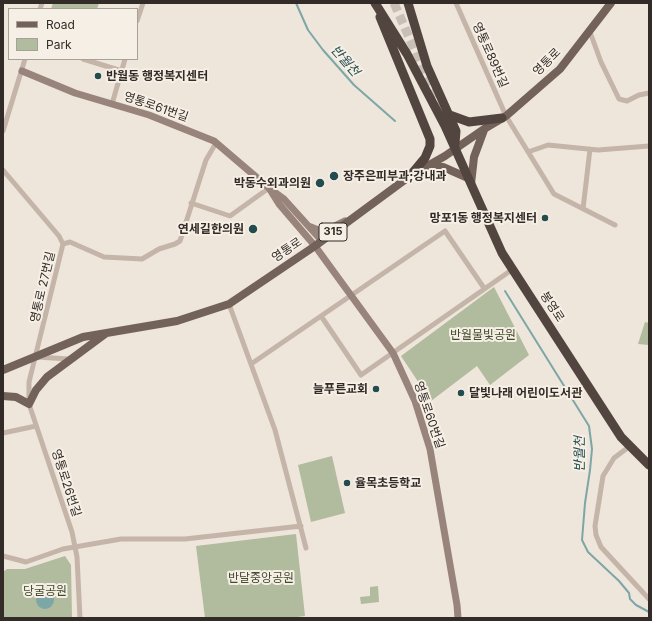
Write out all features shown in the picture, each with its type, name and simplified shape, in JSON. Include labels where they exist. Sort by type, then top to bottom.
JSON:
[{"type":"highway","name":"봉영로","points":[[375,3],[407,54],[445,126],[502,253],[621,437],[649,465]]},
{"type":"highway","points":[[375,3],[430,139],[430,146],[425,158],[410,176]]},
{"type":"highway","points":[[408,3],[427,66],[447,114],[456,131],[455,150]]},
{"type":"highway","points":[[447,114],[469,122],[504,117]]},
{"type":"main road","name":"영통로","points":[[3,370],[83,337],[177,321],[229,304],[318,243],[410,176],[455,150],[484,129],[504,117],[560,69],[611,3]]},
{"type":"main road","points":[[426,167],[443,167],[457,172],[470,181],[474,157],[484,129]]},
{"type":"main road","points":[[3,396],[16,397],[29,404],[36,390],[47,377],[107,332]]},
{"type":"street","points":[[138,18],[143,3]]},
{"type":"street","name":"영통로89번길","points":[[456,3],[504,117],[554,194],[615,226]]},
{"type":"street","points":[[590,32],[600,62],[619,99],[627,101],[639,95],[649,93]]},
{"type":"street","points":[[3,131],[25,60]]},
{"type":"street","points":[[86,60],[122,71]]},
{"type":"street","points":[[112,104],[125,60]]},
{"type":"street","name":"영통로61번길","points":[[22,71],[75,93],[149,115],[216,143],[269,188]]},
{"type":"street","points":[[59,236],[104,257],[142,259],[180,241],[206,160],[216,143]]},
{"type":"street","points":[[528,152],[548,145],[590,149],[649,146]]},
{"type":"street","points":[[583,209],[590,149]]},
{"type":"street","name":"영통로 27번길","points":[[3,170],[59,236],[63,244],[36,357]]},
{"type":"street","points":[[191,203],[230,216],[269,188]]},
{"type":"street","points":[[269,188],[284,199],[307,224],[317,231],[323,232],[353,218]]},
{"type":"street","points":[[269,188],[279,204],[318,243]]},
{"type":"street","points":[[307,224],[318,243]]},
{"type":"street","points":[[252,364],[445,231],[484,288]]},
{"type":"street","points":[[63,244],[70,242]]},
{"type":"street","name":"영통로60번길","points":[[318,243],[351,296],[393,353],[415,401],[430,449],[458,618]]},
{"type":"street","points":[[321,316],[361,375],[513,269]]},
{"type":"street","points":[[229,304],[275,430],[306,548]]},
{"type":"street","points":[[36,357],[69,359]]},
{"type":"street","name":"영통로26번길","points":[[36,357],[29,382],[29,404],[75,548],[80,580],[80,618]]},
{"type":"street","points":[[3,433],[36,426]]},
{"type":"street","points":[[630,446],[614,458],[603,476],[595,526],[596,535],[601,547],[649,598]]},
{"type":"street","points":[[3,556],[26,562],[63,549],[122,539],[186,540],[301,526]]},
{"type":"green space","points":[[53,3],[99,3],[97,8],[51,8]]},
{"type":"green space","name":"반월물빛공원","points":[[494,287],[529,355],[490,385],[477,366],[431,401],[401,356]]},
{"type":"green space","points":[[645,322],[649,323],[649,345],[638,344]]},
{"type":"green space","points":[[332,456],[345,513],[311,522],[298,465]]},
{"type":"green space","name":"반달중앙공원","points":[[296,534],[305,616],[289,618],[205,618],[196,546]]},
{"type":"green space","name":"당굴공원","points":[[65,556],[71,565],[72,618],[3,618],[3,572],[7,569],[25,569]]},
{"type":"green space","points":[[378,586],[379,602],[361,604],[360,597],[370,596],[370,587]]},
{"type":"water","points":[[41,591],[49,591],[54,596],[52,607],[49,609],[41,609],[36,604],[36,596]]},
{"type":"waterway","name":"반월천","points":[[296,3],[308,30],[323,50],[354,85],[395,121]]},
{"type":"waterway","name":"반월천","points":[[505,291],[589,426],[592,449],[582,540],[588,552],[619,581],[629,593],[630,599],[636,605],[649,612]]},
{"type":"tunnel","points":[[394,3],[444,117]]},
{"type":"place","name":"반월동 행정복지센터","points":[[98,76]]},
{"type":"place","name":"장주은피부과;강내과","points":[[334,176]]},
{"type":"place","name":"박동수외과의원","points":[[320,183]]},
{"type":"place","name":"망포1동 행정복지센터","points":[[545,218]]},
{"type":"place","name":"연세길한의원","points":[[253,229]]},
{"type":"place","name":"늘푸른교회","points":[[376,389]]},
{"type":"place","name":"달빛나래 어린이도서관","points":[[461,393]]},
{"type":"place","name":"율목초등학교","points":[[347,483]]}]
